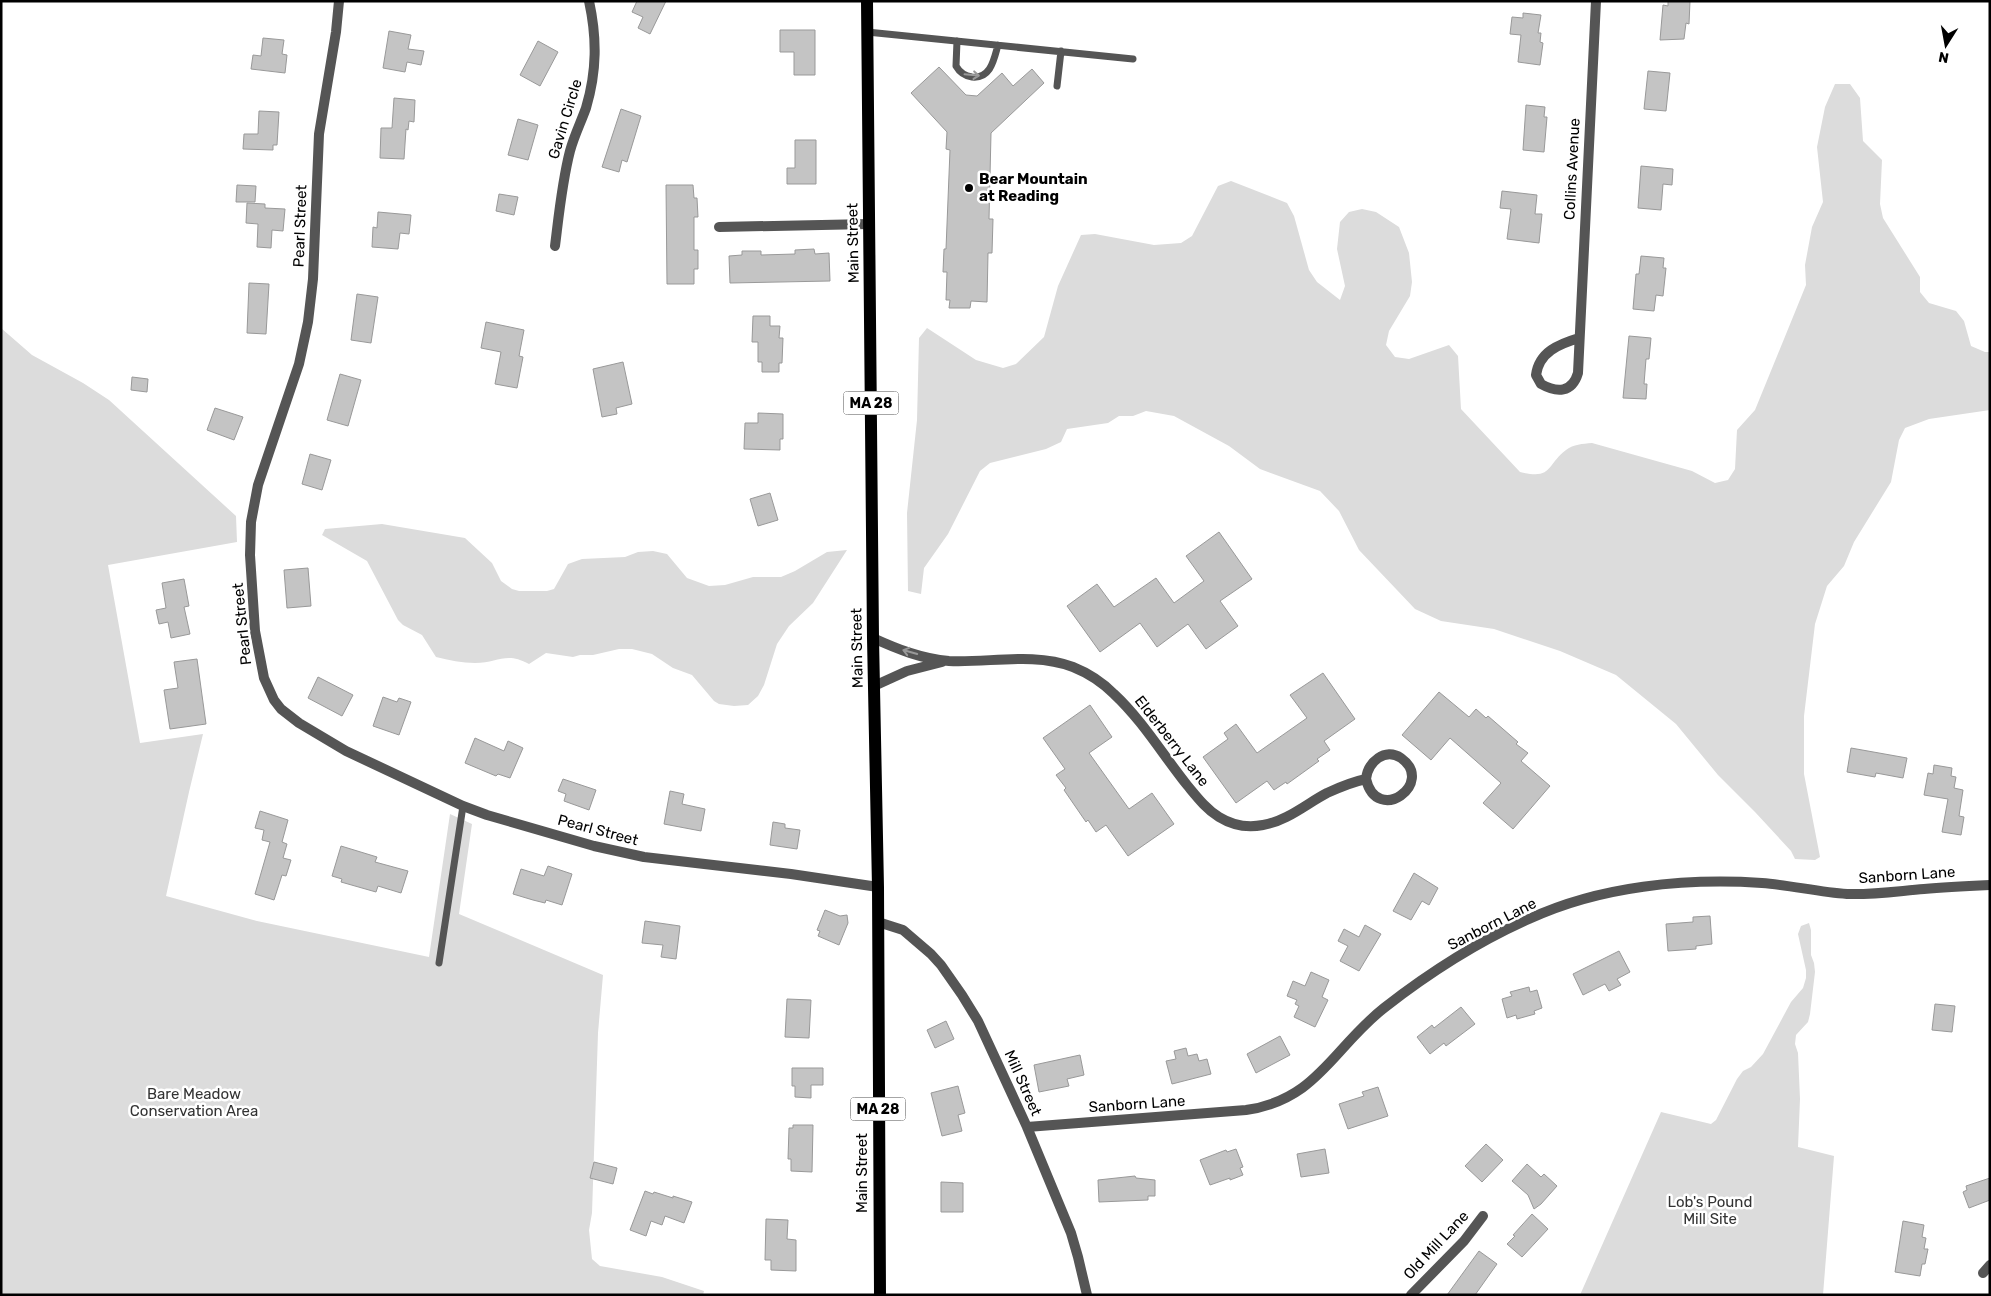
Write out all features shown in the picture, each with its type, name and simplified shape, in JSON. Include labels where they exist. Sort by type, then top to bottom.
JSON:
[{"type":"main road","name":"Main Street","points":[[867,1],[873,638],[878,887],[880,1295]]},
{"type":"street","name":"Pearl Street","points":[[339,1],[336,32],[319,134],[313,279],[308,322],[299,364],[261,476],[251,522],[252,598],[259,662],[274,700],[299,723],[346,750],[487,815],[594,846],[644,857],[806,876],[878,887]]},
{"type":"street","name":"Gavin Circle","points":[[555,246],[570,149],[586,108],[595,66],[595,28],[589,1]]},
{"type":"street","name":"Collins Avenue","points":[[1579,338],[1556,347],[1541,359],[1536,375],[1541,384],[1555,390],[1565,390],[1572,386],[1578,374],[1596,1]]},
{"type":"street","points":[[719,227],[869,224]]},
{"type":"street","name":"Elderberry Lane","points":[[873,638],[907,652],[948,660],[1046,661],[1068,666],[1096,679],[1127,707],[1168,762],[1207,808],[1234,824],[1266,825],[1292,814],[1341,787],[1366,778]]},
{"type":"street","name":"Elderberry Lane","points":[[874,686],[907,671],[948,660]]},
{"type":"street","points":[[1388,754],[1398,756],[1405,761],[1411,772],[1412,781],[1408,790],[1400,797],[1390,800],[1380,798],[1372,792],[1366,778],[1367,770],[1372,762],[1380,756],[1388,754]]},
{"type":"street","name":"Sanborn Lane","points":[[1027,1128],[1246,1110],[1272,1105],[1287,1099],[1312,1082],[1360,1028],[1406,992],[1476,945],[1530,918],[1569,904],[1629,890],[1696,883],[1764,883],[1852,894],[1990,885]]},
{"type":"street","name":"Mill Street","points":[[878,922],[890,925],[909,935],[941,965],[978,1021],[1027,1128],[1075,1245],[1087,1295]]},
{"type":"street","name":"Old Mill Lane","points":[[1411,1295],[1464,1241],[1483,1216]]},
{"type":"lane","points":[[867,32],[1133,59]]},
{"type":"lane","points":[[957,41],[956,66],[963,74],[974,77],[988,72],[998,45]]},
{"type":"lane","points":[[1057,86],[1061,51]]},
{"type":"lane","points":[[439,963],[464,806]]},
{"type":"green space","points":[[1835,84],[1850,84],[1860,98],[1863,141],[1882,160],[1880,204],[1883,218],[1920,277],[1920,292],[1929,303],[1956,311],[1964,321],[1971,346],[1985,352],[1990,352],[1990,410],[1929,419],[1905,428],[1899,440],[1891,482],[1854,542],[1844,566],[1827,586],[1815,624],[1804,716],[1804,774],[1820,857],[1815,860],[1795,859],[1791,851],[1718,775],[1676,724],[1616,675],[1560,651],[1494,629],[1441,621],[1415,609],[1359,550],[1339,511],[1320,491],[1260,469],[1229,446],[1174,416],[1146,411],[1133,416],[1119,416],[1108,423],[1067,429],[1061,442],[1046,449],[990,463],[980,471],[948,534],[924,568],[921,594],[908,591],[907,513],[917,420],[919,338],[927,328],[976,360],[1003,368],[1016,364],[1044,337],[1058,286],[1081,235],[1095,234],[1154,245],[1181,243],[1192,236],[1218,186],[1231,181],[1287,203],[1294,216],[1309,270],[1317,282],[1340,300],[1345,286],[1337,249],[1340,222],[1349,212],[1362,209],[1376,212],[1399,227],[1409,253],[1412,282],[1410,296],[1389,331],[1386,345],[1395,357],[1409,359],[1449,345],[1458,356],[1461,409],[1520,472],[1531,474],[1544,473],[1569,448],[1592,443],[1692,471],[1715,483],[1728,480],[1735,469],[1737,430],[1755,410],[1806,285],[1805,265],[1812,227],[1823,202],[1817,147],[1825,107]]},
{"type":"green space","name":"Bare Meadow Conservation Area","points":[[1,328],[32,355],[83,383],[109,400],[236,516],[237,542],[108,565],[140,743],[203,734],[166,896],[257,921],[429,957],[450,814],[472,824],[459,914],[603,975],[598,1033],[592,1213],[589,1230],[592,1259],[600,1266],[662,1277],[704,1291],[703,1295],[1,1295]]},
{"type":"green space","points":[[382,524],[465,538],[492,563],[501,581],[512,589],[519,591],[547,591],[554,589],[568,564],[582,559],[625,557],[638,552],[653,551],[667,554],[687,578],[709,586],[725,585],[753,577],[781,577],[827,552],[847,550],[813,603],[789,626],[777,644],[764,685],[758,696],[748,705],[734,706],[719,704],[714,701],[692,675],[673,668],[652,654],[632,649],[619,649],[573,657],[546,653],[529,664],[514,658],[475,663],[436,657],[422,635],[403,625],[398,620],[367,561],[322,535],[325,529]]},
{"type":"green space","name":"Lob's Pound Mill Site","points":[[1809,923],[1811,930],[1811,955],[1815,972],[1808,1022],[1796,1035],[1795,1044],[1798,1053],[1800,1099],[1798,1147],[1834,1156],[1823,1295],[1580,1295],[1661,1112],[1711,1124],[1716,1120],[1737,1079],[1743,1071],[1751,1067],[1763,1054],[1791,1002],[1803,988],[1806,970],[1798,934],[1801,926]]},
{"type":"building","points":[[637,1],[666,1],[650,34],[638,28],[643,17],[632,12]]},
{"type":"building","points":[[1668,1],[1690,1],[1689,24],[1686,23],[1684,39],[1660,40],[1663,5],[1668,6]]},
{"type":"building","points":[[1523,13],[1541,15],[1538,33],[1541,33],[1540,42],[1543,43],[1540,65],[1518,62],[1521,35],[1510,34],[1512,17],[1523,18]]},
{"type":"building","points":[[780,30],[815,30],[815,75],[794,75],[794,52],[780,52]]},
{"type":"building","points":[[389,31],[411,35],[408,49],[424,51],[421,65],[407,62],[405,72],[383,68]]},
{"type":"building","points":[[263,38],[284,40],[282,54],[287,55],[285,73],[251,69],[253,55],[261,56]]},
{"type":"building","points":[[538,41],[558,52],[540,86],[520,75]]},
{"type":"building","name":"Bear Mountain at Reading","points":[[939,67],[966,95],[977,96],[1002,73],[1013,86],[1032,69],[1044,83],[991,133],[989,219],[993,219],[992,253],[988,253],[987,302],[971,301],[970,308],[949,308],[950,300],[946,300],[947,272],[943,272],[944,249],[946,249],[950,150],[946,149],[947,132],[911,93]]},
{"type":"building","points":[[1648,71],[1670,73],[1666,111],[1644,109]]},
{"type":"building","points":[[394,98],[415,100],[414,122],[409,121],[408,130],[406,129],[404,159],[380,158],[381,128],[392,128]]},
{"type":"building","points":[[1526,105],[1545,107],[1544,117],[1547,117],[1544,152],[1523,150]]},
{"type":"building","points":[[621,109],[641,116],[627,162],[622,160],[619,172],[602,167]]},
{"type":"building","points":[[259,111],[279,112],[277,145],[273,145],[273,150],[243,149],[244,134],[258,134]]},
{"type":"building","points":[[518,119],[538,125],[528,160],[508,155]]},
{"type":"building","points":[[795,140],[816,140],[816,184],[787,184],[787,168],[795,168]]},
{"type":"building","points":[[1641,166],[1673,169],[1672,185],[1663,184],[1661,210],[1638,208]]},
{"type":"building","points":[[237,185],[256,186],[255,202],[236,202]]},
{"type":"building","points":[[666,185],[693,185],[694,198],[697,198],[698,217],[694,217],[694,250],[698,250],[698,269],[694,269],[694,284],[667,284]]},
{"type":"building","points":[[1502,191],[1537,195],[1535,214],[1542,214],[1539,243],[1507,239],[1511,209],[1500,208]]},
{"type":"building","points":[[499,194],[518,197],[514,215],[496,211]]},
{"type":"building","points":[[247,203],[265,204],[265,208],[285,209],[283,231],[272,230],[271,248],[257,247],[258,224],[246,223]]},
{"type":"building","points":[[378,212],[411,215],[409,234],[400,233],[398,249],[372,247],[373,227],[377,228]]},
{"type":"building","points":[[814,249],[815,254],[829,253],[830,281],[730,283],[729,256],[742,255],[742,251],[761,251],[761,255],[795,254],[795,250]]},
{"type":"building","points":[[1641,256],[1664,258],[1663,268],[1666,268],[1663,296],[1656,295],[1654,311],[1633,309],[1636,274],[1639,274]]},
{"type":"building","points":[[249,283],[269,284],[266,334],[247,333]]},
{"type":"building","points":[[357,294],[378,297],[371,343],[351,340]]},
{"type":"building","points":[[753,316],[770,316],[770,326],[780,326],[779,338],[783,338],[782,363],[779,363],[779,372],[762,372],[762,362],[758,362],[758,342],[752,342]]},
{"type":"building","points":[[486,322],[524,330],[519,356],[523,357],[517,388],[495,384],[501,352],[481,348]]},
{"type":"building","points":[[1629,336],[1651,338],[1649,359],[1646,359],[1644,384],[1647,384],[1646,399],[1623,398]]},
{"type":"building","points":[[623,362],[632,404],[616,408],[617,414],[602,417],[593,369]]},
{"type":"building","points":[[340,374],[361,380],[348,426],[327,420]]},
{"type":"building","points":[[132,377],[148,379],[147,392],[131,390]]},
{"type":"building","points":[[215,408],[243,417],[234,440],[207,430]]},
{"type":"building","points":[[758,413],[783,414],[783,439],[780,439],[780,450],[744,449],[745,423],[758,423]]},
{"type":"building","points":[[310,454],[331,460],[322,490],[302,484]]},
{"type":"building","points":[[770,493],[778,520],[758,526],[750,499]]},
{"type":"building","points":[[1219,532],[1252,579],[1220,601],[1238,626],[1206,649],[1188,624],[1157,647],[1140,623],[1100,652],[1067,606],[1097,584],[1114,607],[1156,578],[1174,603],[1204,581],[1186,556]]},
{"type":"building","points":[[308,568],[311,606],[287,608],[284,570]]},
{"type":"building","points":[[184,579],[189,606],[184,607],[190,634],[171,638],[168,622],[159,624],[156,610],[166,608],[162,583]]},
{"type":"building","points":[[197,659],[206,724],[170,729],[164,690],[178,688],[174,662]]},
{"type":"building","points":[[1323,673],[1355,719],[1324,741],[1330,750],[1317,759],[1319,761],[1287,784],[1286,782],[1274,790],[1267,781],[1236,803],[1203,757],[1228,739],[1224,733],[1236,724],[1257,753],[1307,718],[1290,695]]},
{"type":"building","points":[[318,677],[353,695],[342,716],[308,698]]},
{"type":"building","points":[[1439,692],[1469,717],[1476,709],[1486,718],[1488,716],[1518,742],[1516,744],[1528,753],[1521,761],[1550,786],[1513,829],[1483,803],[1501,783],[1450,738],[1431,760],[1402,735]]},
{"type":"building","points":[[383,697],[397,702],[399,698],[411,702],[399,735],[373,726]]},
{"type":"building","points":[[1090,705],[1112,737],[1089,753],[1129,809],[1152,793],[1174,824],[1128,856],[1106,825],[1096,832],[1088,820],[1086,822],[1056,775],[1065,769],[1043,738]]},
{"type":"building","points":[[475,738],[504,751],[508,741],[523,748],[510,778],[498,774],[496,776],[465,763]]},
{"type":"building","points":[[1851,748],[1907,758],[1903,778],[1876,773],[1875,777],[1847,772]]},
{"type":"building","points":[[1934,765],[1952,768],[1951,776],[1956,777],[1954,788],[1963,790],[1959,816],[1964,817],[1961,835],[1942,832],[1948,799],[1924,795],[1928,773],[1933,774]]},
{"type":"building","points":[[563,779],[596,790],[589,810],[564,801],[566,794],[558,791]]},
{"type":"building","points":[[670,791],[684,794],[682,804],[705,809],[701,831],[664,824]]},
{"type":"building","points":[[260,811],[288,820],[282,842],[287,844],[283,858],[291,860],[286,876],[282,875],[274,900],[255,894],[270,842],[262,840],[264,830],[255,828]]},
{"type":"building","points":[[773,822],[785,824],[785,828],[800,830],[797,849],[770,845]]},
{"type":"building","points":[[341,846],[377,857],[375,862],[408,871],[401,893],[378,886],[376,892],[341,882],[342,879],[332,876]]},
{"type":"building","points":[[548,866],[572,874],[562,905],[546,900],[545,903],[513,894],[521,869],[544,876]]},
{"type":"building","points":[[1414,873],[1438,888],[1429,905],[1422,901],[1411,920],[1393,911]]},
{"type":"building","points":[[825,910],[840,916],[847,915],[848,923],[839,945],[818,936],[820,931],[817,930]]},
{"type":"building","points":[[1710,916],[1712,944],[1696,946],[1696,949],[1668,951],[1666,924],[1693,922],[1693,917]]},
{"type":"building","points":[[645,921],[680,926],[676,959],[661,957],[663,945],[642,943]]},
{"type":"building","points":[[1365,925],[1381,934],[1359,971],[1340,961],[1348,946],[1338,941],[1344,929],[1359,937]]},
{"type":"building","points":[[1619,951],[1630,972],[1617,979],[1621,985],[1609,991],[1605,984],[1583,995],[1573,974]]},
{"type":"building","points":[[1311,972],[1329,980],[1322,997],[1328,1000],[1315,1027],[1294,1017],[1299,1006],[1295,1004],[1297,1000],[1287,996],[1293,981],[1305,986]]},
{"type":"building","points":[[1529,987],[1530,992],[1537,990],[1542,1008],[1534,1011],[1535,1014],[1517,1019],[1516,1015],[1507,1018],[1502,999],[1512,996],[1510,992]]},
{"type":"building","points":[[787,999],[811,1000],[809,1038],[785,1037]]},
{"type":"building","points":[[1935,1004],[1955,1006],[1952,1032],[1932,1030]]},
{"type":"building","points":[[1461,1007],[1475,1024],[1446,1046],[1444,1043],[1430,1054],[1417,1037],[1432,1025],[1434,1028]]},
{"type":"building","points":[[946,1021],[954,1039],[935,1048],[927,1030]]},
{"type":"building","points":[[1280,1036],[1290,1055],[1256,1073],[1247,1054]]},
{"type":"building","points":[[1186,1048],[1188,1056],[1197,1054],[1199,1061],[1207,1059],[1211,1074],[1172,1084],[1166,1061],[1176,1059],[1174,1051]]},
{"type":"building","points":[[1080,1055],[1084,1075],[1067,1079],[1069,1086],[1039,1092],[1034,1065]]},
{"type":"building","points":[[792,1068],[823,1068],[823,1085],[811,1085],[811,1098],[795,1097],[795,1086],[792,1086]]},
{"type":"building","points":[[958,1086],[965,1113],[958,1115],[962,1131],[942,1136],[931,1093]]},
{"type":"building","points":[[1378,1087],[1388,1116],[1348,1129],[1339,1104],[1364,1096],[1362,1092]]},
{"type":"building","points":[[793,1125],[813,1125],[812,1172],[791,1171],[791,1159],[788,1159],[789,1128],[793,1128]]},
{"type":"building","points":[[1486,1144],[1503,1160],[1482,1182],[1465,1166]]},
{"type":"building","points":[[1236,1149],[1243,1167],[1240,1168],[1243,1175],[1210,1185],[1200,1160],[1226,1150],[1227,1152]]},
{"type":"building","points":[[1325,1149],[1329,1173],[1301,1177],[1297,1154]]},
{"type":"building","points":[[594,1162],[617,1168],[613,1184],[590,1178]]},
{"type":"building","points":[[1527,1164],[1541,1177],[1544,1174],[1557,1186],[1534,1209],[1528,1195],[1512,1181]]},
{"type":"building","points":[[1135,1176],[1136,1178],[1155,1180],[1155,1196],[1148,1196],[1148,1200],[1099,1202],[1098,1180]]},
{"type":"building","points":[[1990,1178],[1990,1200],[1969,1208],[1963,1192],[1967,1190],[1966,1186]]},
{"type":"building","points":[[941,1182],[963,1183],[963,1212],[941,1212]]},
{"type":"building","points":[[645,1191],[673,1198],[673,1196],[692,1202],[684,1223],[665,1216],[662,1225],[651,1221],[646,1236],[630,1230]]},
{"type":"building","points":[[1532,1214],[1548,1229],[1522,1257],[1507,1244]]},
{"type":"building","points":[[766,1219],[788,1220],[787,1239],[796,1240],[796,1271],[771,1270],[771,1260],[765,1260]]},
{"type":"building","points":[[1903,1221],[1924,1225],[1922,1237],[1926,1238],[1924,1249],[1928,1249],[1920,1276],[1895,1272]]},
{"type":"building","points":[[1479,1251],[1497,1264],[1475,1295],[1447,1295]]},
{"type":"place","name":"Bear Mountain at Reading","points":[[969,188]]}]
